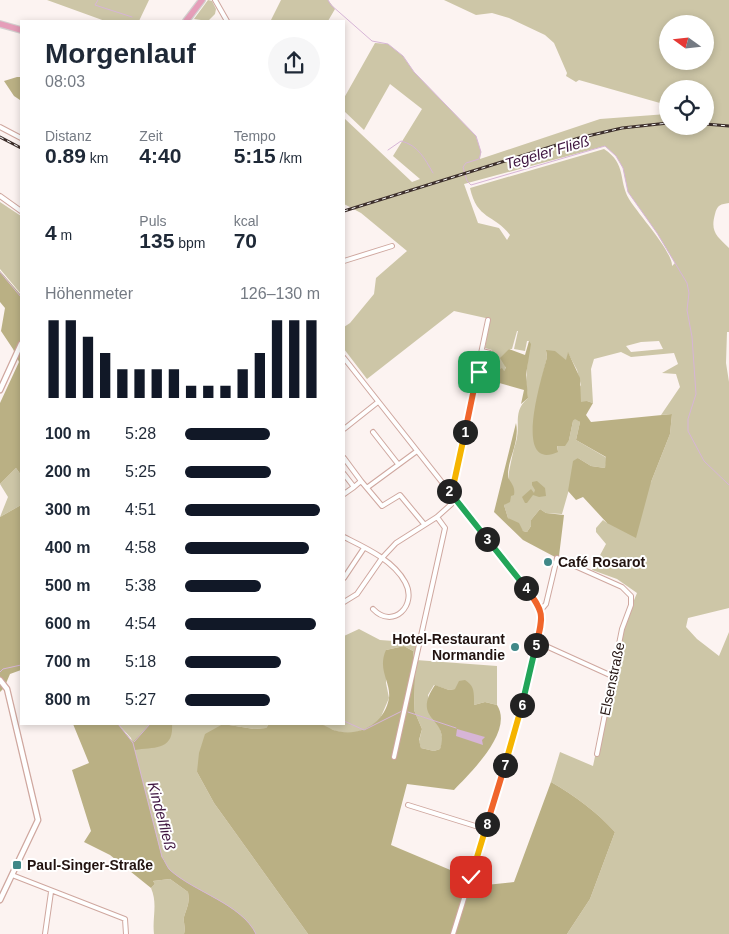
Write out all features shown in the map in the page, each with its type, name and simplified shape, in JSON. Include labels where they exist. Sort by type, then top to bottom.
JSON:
[{"type":"main road","points":[[187,20],[202,0]]},
{"type":"main road","points":[[0,24],[20,30]]},
{"type":"street","points":[[215,0],[226,20]]},
{"type":"street","points":[[0,127],[20,137]]},
{"type":"street","points":[[0,196],[20,210]]},
{"type":"street","points":[[345,261],[392,246]]},
{"type":"street","points":[[448,491],[453,487],[488,320]]},
{"type":"street","points":[[1,387],[20,346]]},
{"type":"street","points":[[478,372],[489,364],[492,359],[490,353],[482,351]]},
{"type":"street","points":[[345,359],[538,604],[542,618],[514,736],[453,934]]},
{"type":"street","points":[[345,428],[378,402]]},
{"type":"street","points":[[373,432],[398,464]]},
{"type":"street","points":[[368,487],[417,451]]},
{"type":"street","points":[[345,459],[382,506],[400,495],[424,524]]},
{"type":"street","points":[[345,475],[354,487]]},
{"type":"street","points":[[345,493],[362,481]]},
{"type":"street","points":[[345,601],[357,594],[382,558],[396,543],[437,517],[456,500]]},
{"type":"street","points":[[394,758],[445,528],[437,517]]},
{"type":"street","points":[[345,539],[382,558],[396,569],[409,592],[407,604],[402,613],[394,617],[386,618],[378,615],[372,609]]},
{"type":"street","points":[[345,576],[364,548]]},
{"type":"street","name":"Elsenstraße","points":[[540,610],[546,604],[556,558],[622,587],[631,596],[631,605],[625,617],[596,754]]},
{"type":"street","points":[[537,642],[612,676]]},
{"type":"street","points":[[0,900],[33,832],[38,817],[7,690],[1,680]]},
{"type":"street","points":[[408,805],[485,829]]},
{"type":"street","points":[[12,875],[51,892],[125,919],[126,934]]},
{"type":"street","points":[[45,934],[51,892]]},
{"type":"shaded area","points":[[47,0],[149,0],[139,20],[102,20]]},
{"type":"shaded area","points":[[208,0],[212,1],[216,9],[215,14],[209,20],[194,19]]},
{"type":"shaded area","points":[[281,0],[328,0],[335,9],[329,20],[271,20]]},
{"type":"shaded area","points":[[444,0],[729,0],[729,203],[718,207],[713,225],[718,237],[729,248],[729,332],[727,332],[726,363],[729,382],[729,608],[688,618],[686,627],[697,639],[719,656],[729,632],[729,934],[567,934],[590,899],[615,832],[585,804],[551,782],[560,752],[593,766],[622,629],[637,593],[617,579],[592,570],[606,544],[596,532],[596,528],[603,520],[607,523],[651,482],[670,434],[672,414],[661,415],[680,387],[676,374],[662,373],[678,364],[674,353],[631,357],[621,352],[594,359],[591,369],[593,403],[587,401],[581,417],[570,402],[581,385],[577,370],[568,353],[567,361],[546,351],[547,357],[536,404],[558,452],[557,445],[569,440],[575,418],[580,422],[576,440],[607,458],[605,468],[591,466],[578,458],[562,514],[546,513],[540,509],[531,520],[531,526],[527,532],[523,531],[508,518],[504,505],[511,493],[509,472],[517,436],[518,413],[528,398],[526,382],[529,341],[527,341],[525,351],[514,349],[517,331],[512,349],[509,349],[504,362],[506,369],[494,373],[486,371],[478,376],[493,361],[492,350],[485,348],[490,319],[454,311],[367,379],[345,350],[345,326],[374,294],[376,278],[407,251],[361,213],[345,205],[345,119],[412,182],[420,179],[393,156],[422,109],[390,84],[364,130],[345,112],[345,96],[375,43],[388,44],[403,56],[414,72],[476,136],[481,152],[480,159],[600,119],[659,115],[659,135],[714,135],[714,80],[659,80],[659,103],[579,80],[576,82],[566,76],[567,73],[554,43],[545,35],[509,18],[492,13],[476,15]],"holes":[[[605,146],[616,156],[623,168],[628,192],[657,233],[675,263],[672,266],[667,252],[629,199],[616,160],[604,149],[470,188],[477,206],[510,235],[507,240],[499,228],[478,223],[464,184]],[[659,341],[663,349],[631,352],[626,346],[641,342]]]},
{"type":"shaded area","points":[[20,77],[20,100],[14,96],[4,81]]},
{"type":"shaded area","points":[[0,202],[20,215],[20,293],[0,269]]},
{"type":"shaded area","points":[[0,271],[20,294],[20,474],[16,468],[0,484],[0,403],[19,362],[1,331],[5,308],[0,302]]},
{"type":"shaded area","points":[[529,341],[531,344],[526,375],[528,398],[521,404],[524,390],[478,377],[486,371],[494,373],[502,368],[504,371],[506,368],[500,358],[509,349],[525,355]]},
{"type":"shaded area","points":[[546,350],[555,351],[566,360],[568,352],[580,378],[581,402],[593,403],[586,415],[591,422],[672,414],[670,434],[651,482],[636,538],[607,523],[583,497],[576,500],[568,491],[573,461],[578,458],[591,466],[605,468],[606,457],[576,440],[580,422],[575,419],[573,421],[569,440],[565,446],[557,446],[558,452],[544,455],[536,448],[533,436],[533,419],[547,357]]},
{"type":"shaded area","points":[[516,423],[516,437],[508,475],[514,488],[514,495],[511,496],[510,502],[504,505],[508,518],[519,523],[523,531],[527,532],[531,526],[531,520],[540,509],[546,513],[564,515],[559,556],[555,557],[523,540],[494,512]]},
{"type":"shaded area","points":[[16,468],[20,474],[20,506],[0,517],[8,497],[0,484]]},
{"type":"shaded area","points":[[537,481],[545,488],[546,496],[539,497],[533,495],[525,503],[522,497],[531,489],[534,493],[535,490],[532,482]]},
{"type":"shaded area","points":[[20,506],[20,670],[10,674],[4,688],[0,692],[0,517]]},
{"type":"shaded area","points":[[359,629],[380,640],[420,643],[416,660],[497,666],[497,705],[485,702],[474,705],[455,689],[449,690],[434,685],[428,695],[433,720],[439,724],[443,741],[440,749],[434,751],[421,748],[419,741],[422,729],[414,710],[415,677],[413,651],[404,646],[386,650],[386,683],[389,698],[380,719],[370,727],[352,734],[335,731],[322,725],[345,725],[345,636]]},
{"type":"shaded area","points":[[404,646],[413,651],[415,677],[414,710],[422,729],[419,740],[421,748],[434,751],[440,749],[442,738],[440,730],[428,713],[427,706],[428,697],[435,685],[449,690],[455,689],[459,681],[465,680],[472,687],[474,705],[485,702],[497,705],[501,715],[500,727],[495,739],[480,762],[454,790],[407,784],[391,845],[486,885],[514,882],[551,782],[585,804],[615,832],[590,899],[567,934],[308,934],[214,803],[197,772],[199,753],[205,734],[221,725],[254,729],[266,728],[268,725],[322,725],[346,732],[363,730],[377,721],[387,707],[389,692],[383,664],[386,650]]},
{"type":"shaded area","points":[[73,725],[119,725],[133,742],[149,725],[172,725],[170,739],[166,743],[156,748],[135,750],[162,857],[170,870],[180,878],[240,914],[256,934],[184,934],[188,892],[170,879],[153,881],[155,884],[151,888],[110,855],[84,842],[91,831],[72,770],[89,763]]},
{"type":"shaded area","points":[[119,725],[222,725],[197,772],[214,803],[308,934],[256,934],[240,914],[170,870],[162,857],[131,738]]},
{"type":"shaded area","points":[[229,725],[268,725],[266,728],[254,729]]},
{"type":"shaded area","points":[[457,729],[485,737],[482,740],[483,745],[456,736]]},
{"type":"shaded area","points":[[170,879],[188,892],[184,934],[154,934],[154,900],[151,888],[155,884],[153,881]]},
{"type":"waterway","points":[[98,0],[95,5],[132,17]]},
{"type":"waterway","name":"Tegeler Fließ","points":[[328,0],[331,5],[372,41],[388,44],[403,56],[414,72],[476,136],[481,152],[479,159],[466,163],[463,167],[467,181],[471,185],[605,146],[616,156],[623,168],[628,192],[657,233],[687,283],[689,293],[687,310],[692,337],[696,394],[688,419],[688,431],[704,461],[729,485]]},
{"type":"waterway","points":[[388,150],[401,141],[407,143],[420,153],[433,173]]},
{"type":"waterway","points":[[0,272],[20,296]]},
{"type":"waterway","name":"Kindelfließ","points":[[0,672],[3,669],[20,665]]},
{"type":"waterway","points":[[345,721],[364,730],[402,711]]},
{"type":"waterway","points":[[408,712],[456,728]]},
{"type":"waterway","name":"Kindelfließ","points":[[119,725],[133,743],[162,857],[168,867],[180,878],[240,914],[256,934]]},
{"type":"waterway","points":[[134,742],[149,725]]},
{"type":"railway","points":[[345,211],[579,138],[622,128],[659,124]]},
{"type":"railway","points":[[714,125],[729,126]]},
{"type":"railway","points":[[0,137],[20,147]]},
{"type":"place","name":"Café Rosarot","points":[[548,562]]},
{"type":"place","name":"Hotel-Restaurant Normandie","points":[[515,647]]},
{"type":"place","name":"Paul-Singer-Straße","points":[[17,865]]},
{"type":"route","points":[[471,877],[514,736],[542,618],[538,604],[448,491],[453,487],[479,372]]}]
